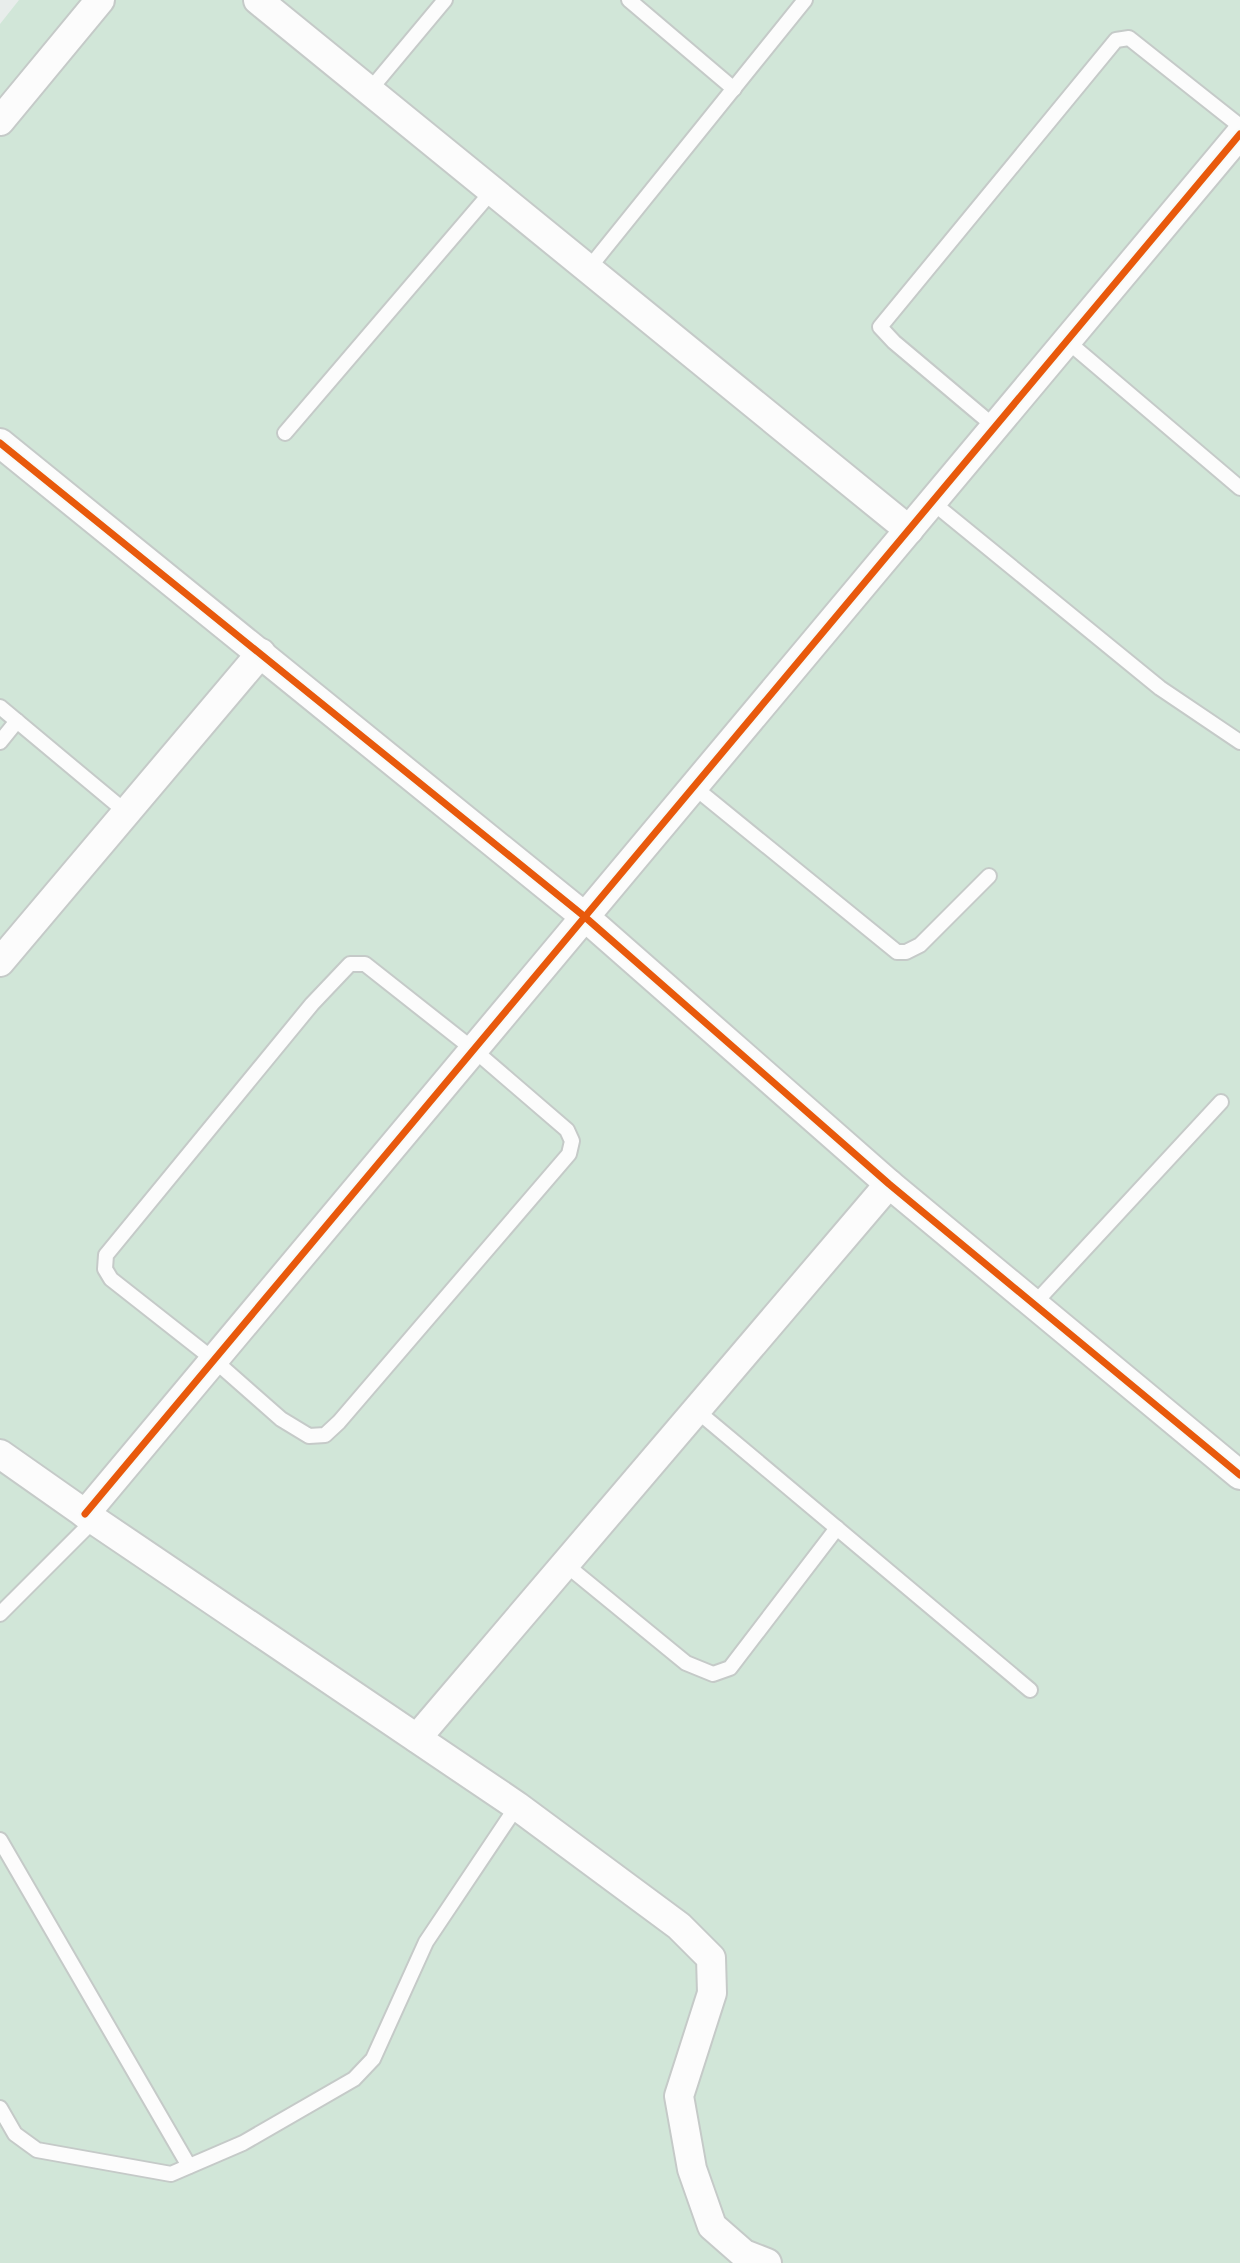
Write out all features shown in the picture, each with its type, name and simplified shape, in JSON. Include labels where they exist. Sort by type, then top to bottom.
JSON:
[{"type":"street","points":[[0,121],[100,0]]},
{"type":"street","points":[[258,0],[909,530]]},
{"type":"street","points":[[90,1517],[214,1360],[1240,134]]},
{"type":"street","points":[[0,443],[585,917],[889,1184],[1240,1475]]},
{"type":"street","points":[[0,962],[261,653]]},
{"type":"street","points":[[417,1738],[889,1184]]},
{"type":"street","points":[[0,1454],[517,1806],[679,1926],[711,1958],[712,1993],[680,2096],[692,2169],[712,2226],[744,2254],[767,2263]]},
{"type":"lane","points":[[369,91],[445,0]]},
{"type":"lane","points":[[629,0],[734,89]]},
{"type":"lane","points":[[589,268],[805,0]]},
{"type":"lane","points":[[995,427],[894,342],[880,327],[1116,40],[1129,38],[1240,126]]},
{"type":"lane","points":[[285,433],[492,190]]},
{"type":"lane","points":[[1067,341],[1240,488]]},
{"type":"lane","points":[[932,502],[1160,688],[1240,742]]},
{"type":"lane","points":[[0,707],[126,812]]},
{"type":"lane","points":[[0,742],[17,721]]},
{"type":"lane","points":[[694,786],[897,951],[906,952],[920,945],[989,876]]},
{"type":"lane","points":[[350,964],[365,964],[474,1050],[567,1130],[572,1141],[569,1154],[325,1435],[309,1436],[281,1419],[214,1360],[111,1279],[105,1269],[106,1255],[312,1004],[350,964]]},
{"type":"lane","points":[[1034,1304],[1221,1102]]},
{"type":"lane","points":[[696,1410],[1030,1690]]},
{"type":"lane","points":[[0,1614],[90,1517]]},
{"type":"lane","points":[[565,1564],[686,1663],[713,1674],[730,1668],[837,1528]]},
{"type":"lane","points":[[0,2108],[15,2134],[37,2150],[171,2174],[243,2143],[354,2079],[373,2059],[426,1942],[517,1806]]},
{"type":"lane","points":[[0,1840],[189,2166]]},
{"type":"green space","points":[[19,0],[1240,0],[1240,2263],[0,2263],[0,24]]},
{"type":"cycle path","points":[[85,1514],[1240,134]]},
{"type":"cycle path","points":[[0,443],[585,917],[889,1184],[1240,1475]]}]
